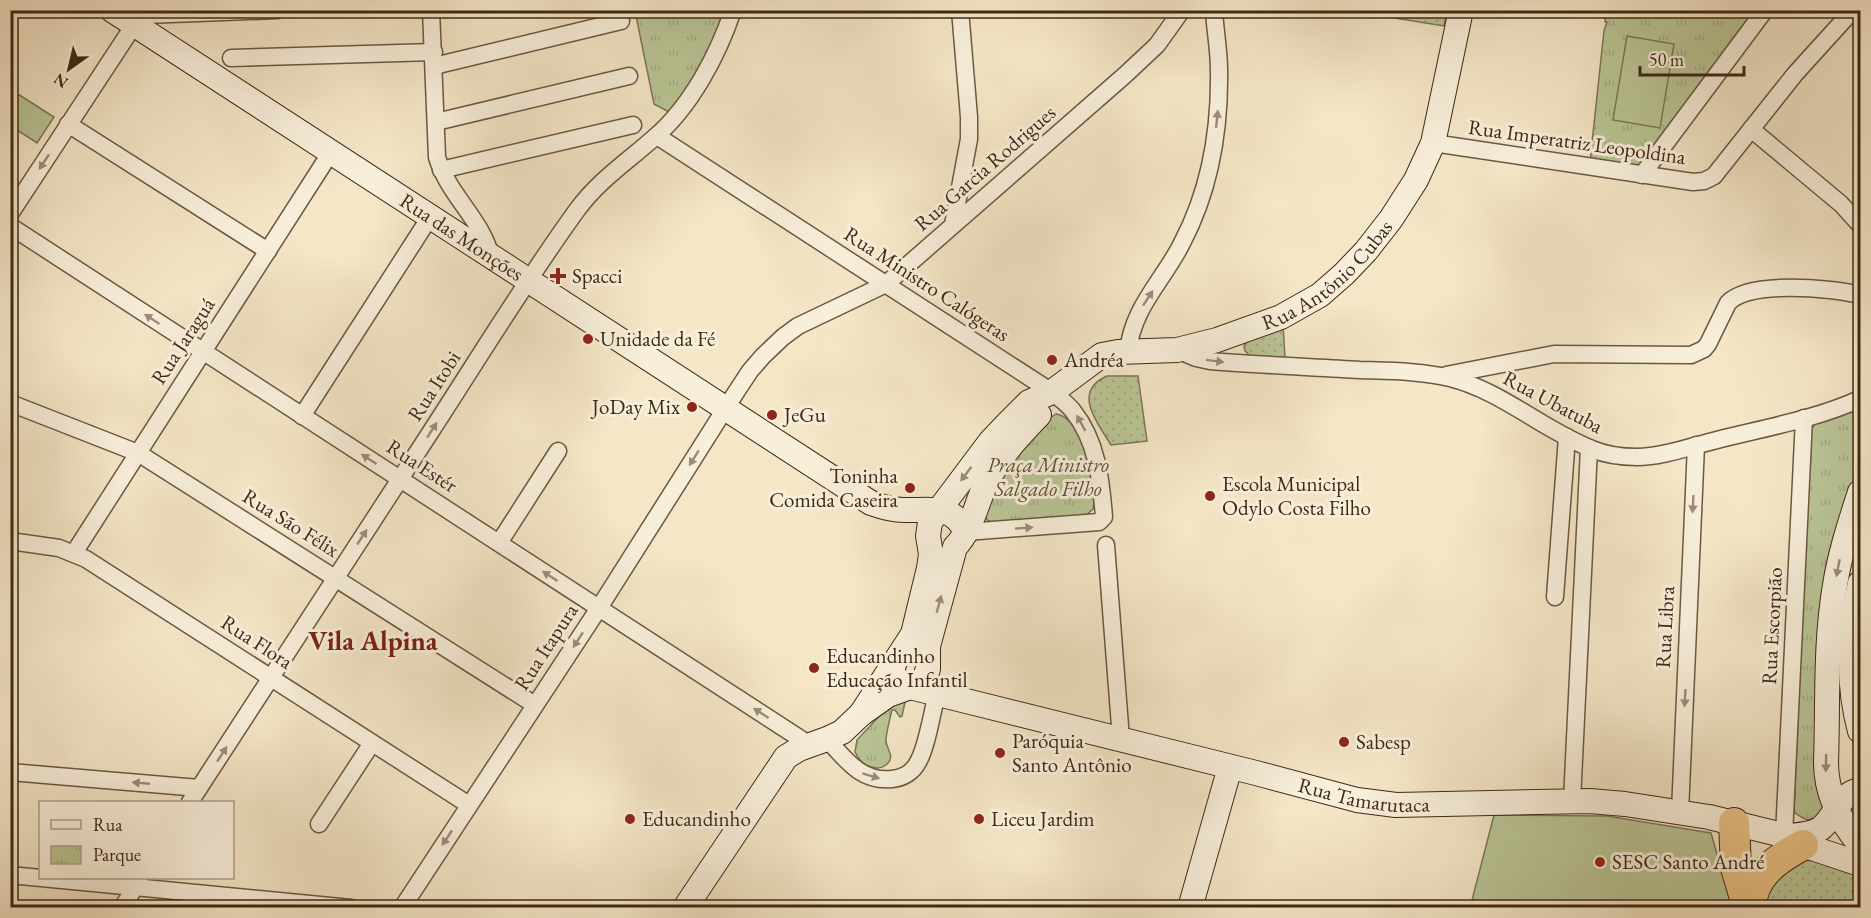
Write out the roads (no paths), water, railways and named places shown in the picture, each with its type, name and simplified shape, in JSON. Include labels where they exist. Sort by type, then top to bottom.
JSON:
[{"type":"highway","points":[[1734,823],[1736,867],[1750,908]]},
{"type":"highway","points":[[1750,908],[1754,891],[1767,869],[1780,857],[1791,839]]},
{"type":"street","points":[[10,214],[68,124],[124,19],[145,15],[277,10]]},
{"type":"street","points":[[431,10],[437,157],[441,170],[453,191],[483,234],[491,257]]},
{"type":"street","name":"Rua Itobi","points":[[194,795],[578,208],[614,170],[657,136],[686,101],[707,70],[733,10]]},
{"type":"street","points":[[953,225],[969,139],[960,10]]},
{"type":"street","points":[[1128,352],[1129,335],[1137,315],[1182,245],[1204,187],[1214,144],[1218,108],[1219,70],[1214,10]]},
{"type":"street","name":"Rua Antônio Cubas","points":[[938,510],[990,442],[1029,402],[1052,392],[1095,359],[1111,353],[1177,350],[1231,336],[1265,324],[1293,310],[1320,295],[1344,274],[1366,251],[1406,198],[1433,143],[1461,10]]},
{"type":"street","points":[[1642,174],[1765,10]]},
{"type":"street","name":"Rua Imperatriz Leopoldina","points":[[1433,143],[1693,182],[1709,179],[1714,176],[1795,74],[1853,10]]},
{"type":"street","name":"Rua Garcia Rodrigues","points":[[726,409],[750,371],[783,338],[810,319],[886,284],[1125,75],[1157,45],[1182,11]]},
{"type":"street","name":"Rua das Monções","points":[[124,19],[871,503],[929,543]]},
{"type":"street","points":[[231,58],[434,59],[621,21]]},
{"type":"street","points":[[436,122],[629,76]]},
{"type":"street","points":[[68,124],[268,251]]},
{"type":"street","points":[[441,170],[633,125]]},
{"type":"street","points":[[1751,129],[1841,204],[1860,225]]},
{"type":"street","name":"Rua Ministro Calógeras","points":[[657,136],[1052,392],[1074,412],[1093,449],[1100,475],[1103,520],[960,540]]},
{"type":"street","name":"Rua Jaraguá","points":[[74,553],[331,152]]},
{"type":"street","points":[[302,416],[430,217]]},
{"type":"street","name":"Rua Estér","points":[[10,226],[599,608],[819,742],[868,777],[899,778],[913,770],[921,758],[944,695]]},
{"type":"street","points":[[1439,376],[1554,354],[1691,355],[1704,349],[1728,303],[1733,297],[1742,293],[1761,289],[1813,288],[1860,295]]},
{"type":"street","points":[[1231,336],[1239,353],[1254,364]]},
{"type":"street","name":"Rua Ubatuba","points":[[1177,350],[1210,361],[1411,372],[1439,376],[1481,389],[1589,448],[1621,456],[1639,457],[1696,445],[1804,418],[1845,406],[1860,399]]},
{"type":"street","name":"Rua Antônio Cubas","points":[[927,665],[928,646],[960,540],[1000,459],[1041,413],[1052,392]]},
{"type":"street","name":"Rua São Félix","points":[[10,403],[138,453],[535,705]]},
{"type":"street","name":"Rua Itapura","points":[[402,908],[599,608],[726,409]]},
{"type":"street","name":"Rua Escorpião","points":[[1791,839],[1804,418]]},
{"type":"street","points":[[1555,597],[1567,437]]},
{"type":"street","name":"Rua Libra","points":[[1680,812],[1696,445]]},
{"type":"street","points":[[1572,801],[1589,448]]},
{"type":"street","points":[[499,543],[558,452]]},
{"type":"street","points":[[1860,492],[1839,560],[1832,611],[1826,763],[1827,782],[1835,808],[1860,845]]},
{"type":"street","name":"Rua das Monções","points":[[871,503],[893,510],[938,510]]},
{"type":"street","points":[[861,714],[913,634],[926,586],[930,560],[928,536],[930,522],[938,510],[952,514],[960,522],[960,540],[944,549],[929,543]]},
{"type":"street","name":"Rua Flora","points":[[10,541],[59,548],[74,553],[469,805]]},
{"type":"street","points":[[1106,545],[1121,739]]},
{"type":"street","points":[[1860,583],[1853,631],[1852,667],[1854,698],[1860,731]]},
{"type":"street","points":[[910,687],[896,678],[898,660],[912,650],[919,653],[944,695]]},
{"type":"street","points":[[685,908],[780,763],[792,752],[842,732],[861,714],[888,695],[920,682],[924,679],[927,665]]},
{"type":"street","name":"Rua Tamarutaca","points":[[910,687],[1357,800],[1384,804],[1605,802],[1680,812],[1734,823],[1791,839],[1860,864]]},
{"type":"street","points":[[319,824],[372,743]]},
{"type":"street","points":[[1190,908],[1230,767]]},
{"type":"street","points":[[10,772],[194,795]]},
{"type":"street","name":"Rua Tamarutaca","points":[[1791,839],[1817,830],[1827,822],[1845,796],[1860,790]]},
{"type":"street","points":[[10,876],[39,877]]},
{"type":"street","points":[[74,879],[138,882],[351,908]]},
{"type":"street","points":[[122,908],[138,882]]},
{"type":"place","name":"Spacci","points":[[558,276]]},
{"type":"place","name":"Unidade da Fé","points":[[588,339]]},
{"type":"place","name":"Andréa","points":[[1052,360]]},
{"type":"place","name":"JoDay Mix","points":[[692,407]]},
{"type":"place","name":"JeGu","points":[[772,415]]},
{"type":"place","name":"Toninha Comida Caseira","points":[[910,488]]},
{"type":"place","name":"Escola Municipal Odylo Costa Filho","points":[[1210,496]]},
{"type":"place","name":"Educandinho Educação Infantil","points":[[814,668]]},
{"type":"place","name":"Sabesp","points":[[1344,742]]},
{"type":"place","name":"Paróquia Santo Antônio","points":[[1000,753]]},
{"type":"place","name":"Educandinho","points":[[630,819]]},
{"type":"place","name":"Liceu Jardim","points":[[979,819]]},
{"type":"place","name":"SESC Santo André","points":[[1600,862]]},
{"type":"district","name":"Vila Alpina","points":[[373,641]]},
{"type":"park label","name":"Praça Ministro Salgado Filho","points":[[1048,477]]}]
